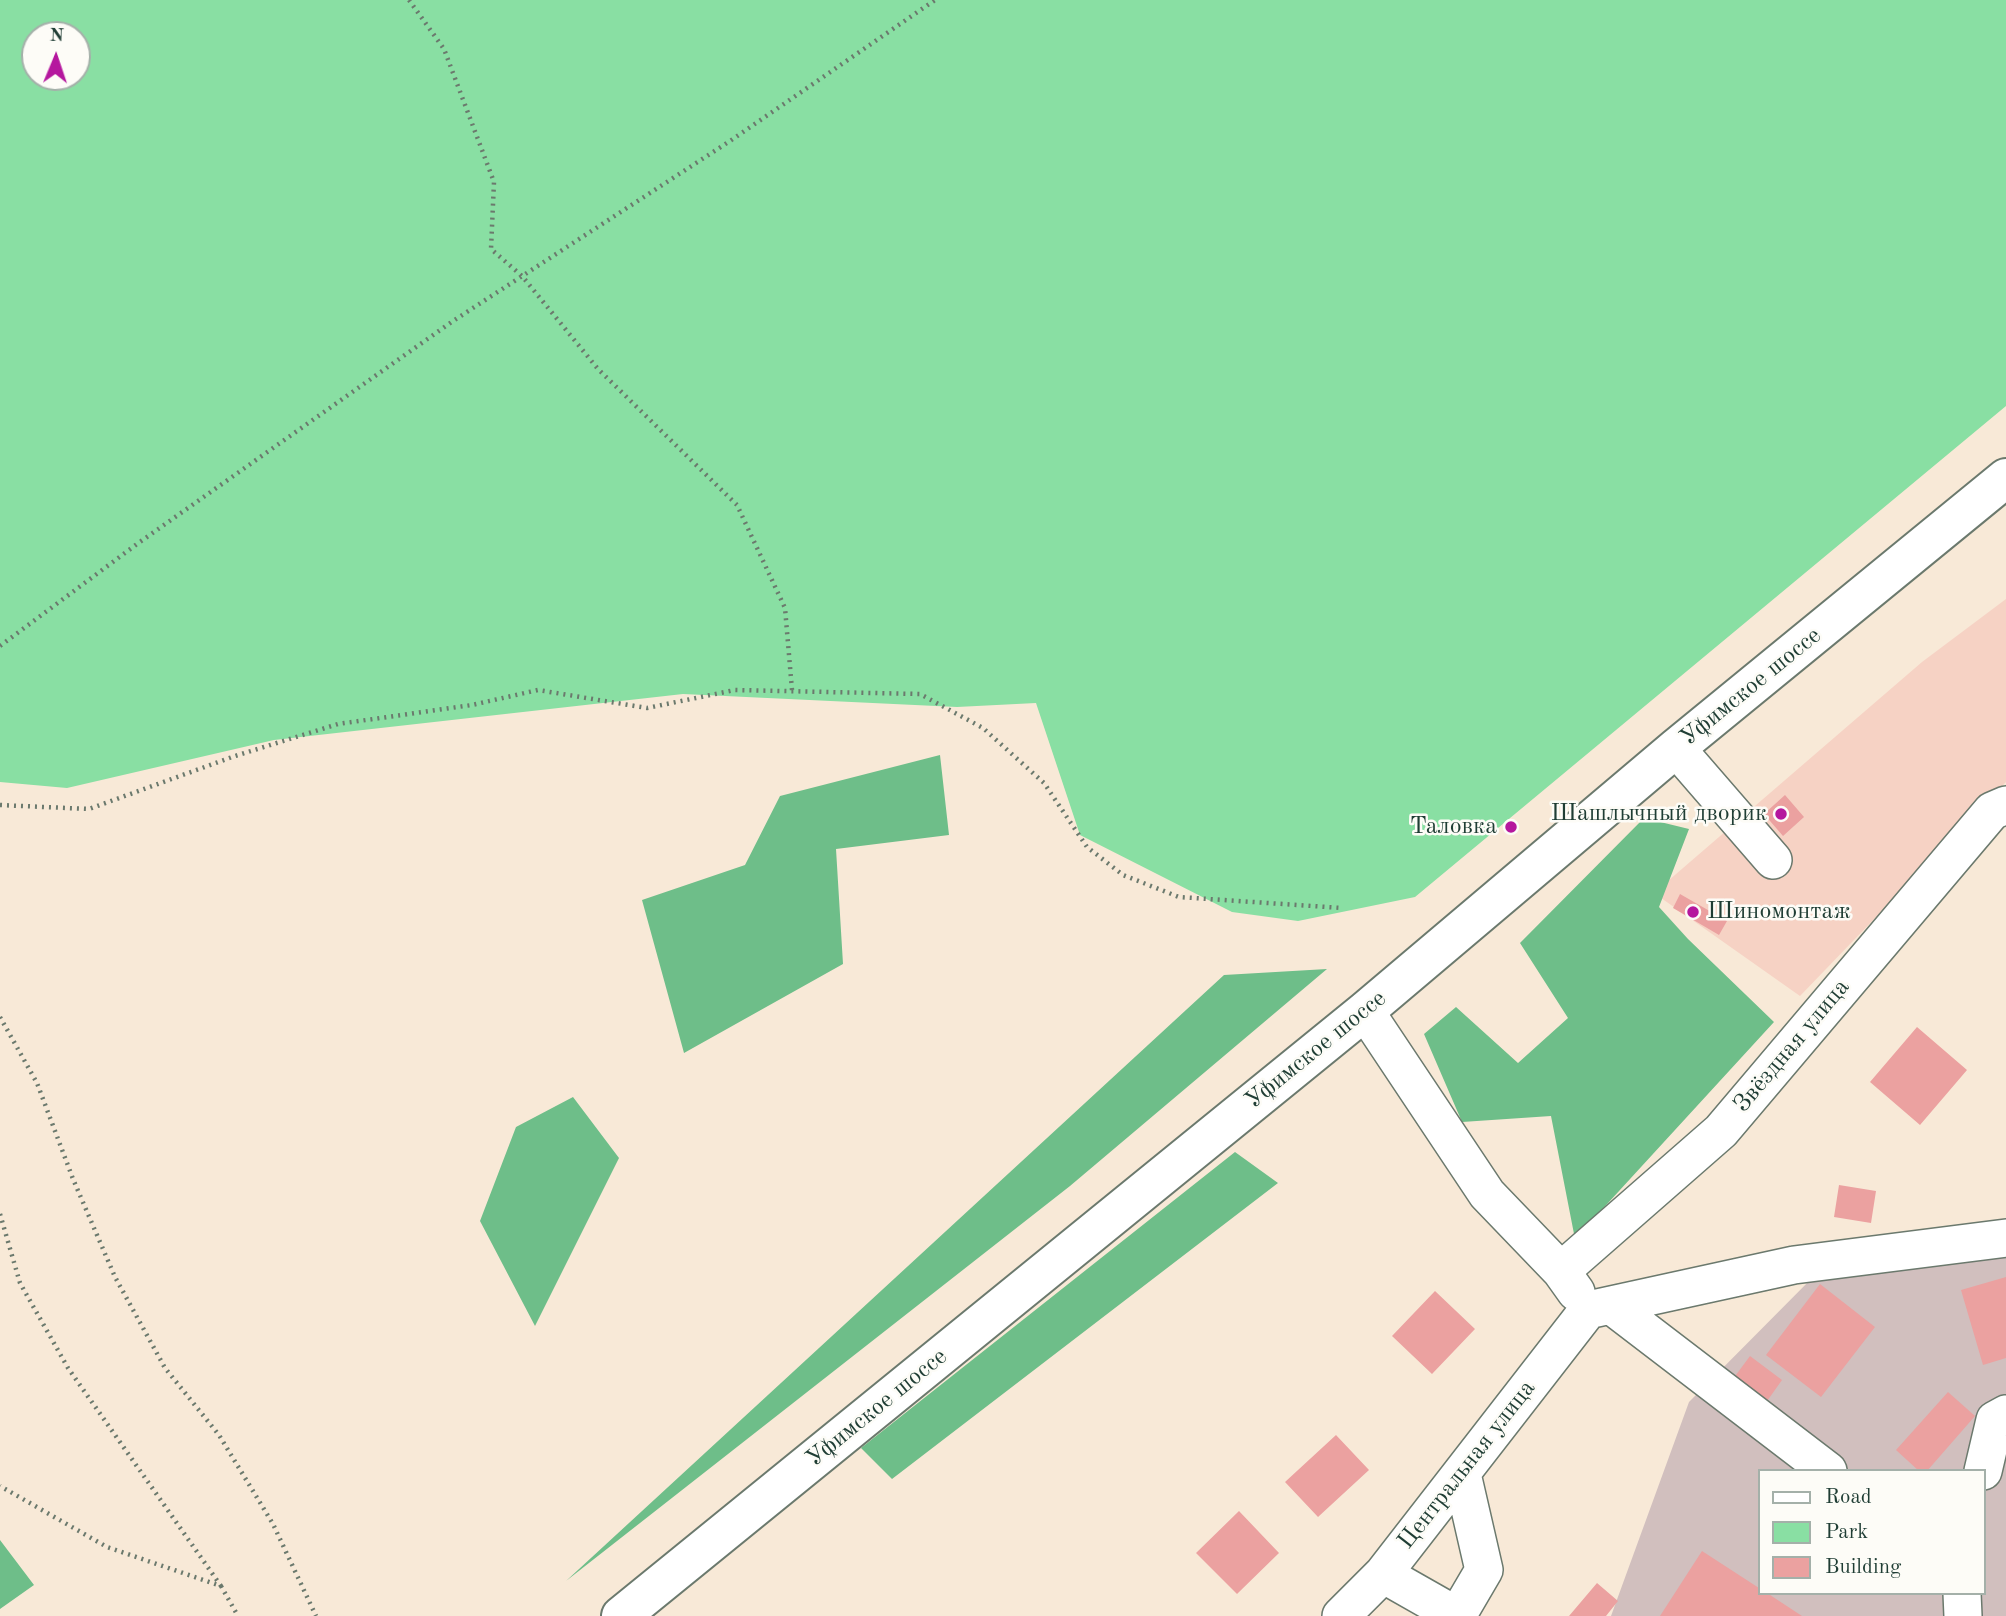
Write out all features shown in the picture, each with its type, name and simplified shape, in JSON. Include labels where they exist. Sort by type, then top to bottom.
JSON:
[{"type":"main road","name":"Уфимское шоссе","points":[[621,1616],[1365,1011],[1676,748],[2006,478]]},
{"type":"street","points":[[1676,748],[1773,860]]},
{"type":"street","name":"Звёздная улица","points":[[1561,1271],[1721,1131],[1992,811],[2006,805]]},
{"type":"street","points":[[1365,1011],[1488,1194],[1561,1271],[1600,1308],[1826,1469]]},
{"type":"street","points":[[1600,1308],[1794,1265],[2006,1238]]},
{"type":"street","name":"Центральная улица","points":[[1341,1616],[1383,1574],[1600,1308]]},
{"type":"street","points":[[1983,1469],[1995,1420],[2006,1414]]},
{"type":"street","points":[[1383,1574],[1457,1616],[1484,1570],[1462,1474]]},
{"type":"street","points":[[1962,1595],[1963,1616]]},
{"type":"path","points":[[410,0],[444,49],[494,182],[491,250],[522,276],[598,369],[737,505],[785,608],[792,690]]},
{"type":"path","points":[[0,646],[137,544],[453,321],[730,141],[935,0]]},
{"type":"path","points":[[0,805],[89,809],[235,756],[338,724],[472,705],[538,690],[647,708],[735,690],[920,694],[983,728],[1044,783],[1087,847],[1123,875],[1179,897],[1342,908]]},
{"type":"path","points":[[0,1017],[37,1083],[72,1180],[115,1277],[165,1368],[219,1435],[273,1524],[317,1616]]},
{"type":"path","points":[[0,1214],[19,1283],[68,1368],[221,1586],[238,1616]]},
{"type":"path","points":[[0,1486],[107,1547],[221,1586]]},
{"type":"shaded area","points":[[2006,599],[2006,782],[1800,996],[1654,893],[1922,662]]},
{"type":"shaded area","points":[[2006,1246],[2006,1616],[1611,1616],[1689,1402],[1818,1272]]},
{"type":"green space","points":[[0,0],[2006,0],[2006,406],[1415,897],[1298,921],[1232,912],[1080,835],[1036,703],[957,707],[683,694],[274,740],[67,788],[0,782]]},
{"type":"green space","points":[[940,755],[949,835],[836,849],[843,964],[684,1053],[642,900],[745,865],[780,796]]},
{"type":"green space","points":[[1644,818],[1689,829],[1659,907],[1688,939],[1774,1022],[1575,1239],[1551,1116],[1462,1122],[1424,1034],[1456,1007],[1518,1063],[1568,1018],[1520,943]]},
{"type":"green space","points":[[1327,969],[1070,1186],[566,1581],[1224,975]]},
{"type":"green space","points":[[573,1097],[619,1158],[535,1326],[480,1221],[516,1127]]},
{"type":"green space","points":[[1235,1152],[1278,1183],[892,1479],[861,1448]]},
{"type":"green space","points":[[0,1540],[34,1585],[0,1609]]},
{"type":"building","points":[[1785,795],[1804,817],[1783,836],[1764,814]]},
{"type":"building","points":[[1680,894],[1727,921],[1719,935],[1673,908]]},
{"type":"building","points":[[1917,1027],[1967,1070],[1920,1125],[1870,1082]]},
{"type":"building","points":[[1839,1185],[1876,1191],[1871,1223],[1834,1217]]},
{"type":"building","points":[[2006,1277],[2006,1358],[1983,1365],[1961,1290]]},
{"type":"building","points":[[1820,1284],[1875,1327],[1821,1397],[1766,1355]]},
{"type":"building","points":[[1435,1291],[1475,1329],[1432,1374],[1392,1336]]},
{"type":"building","points":[[1750,1356],[1782,1380],[1760,1411],[1727,1387]]},
{"type":"building","points":[[1948,1392],[1975,1416],[1929,1469],[1917,1469],[1896,1450]]},
{"type":"building","points":[[1336,1435],[1369,1470],[1318,1517],[1285,1482]]},
{"type":"building","points":[[1239,1511],[1279,1553],[1237,1594],[1196,1553]]},
{"type":"building","points":[[1702,1551],[1758,1587],[1758,1595],[1770,1595],[1802,1616],[1660,1616]]},
{"type":"building","points":[[1597,1583],[1618,1601],[1606,1616],[1569,1616]]},
{"type":"place","name":"Шашлычный дворик","points":[[1781,814]]},
{"type":"place","name":"Таловка","points":[[1511,827]]},
{"type":"place","name":"Шиномонтаж","points":[[1693,912]]}]
